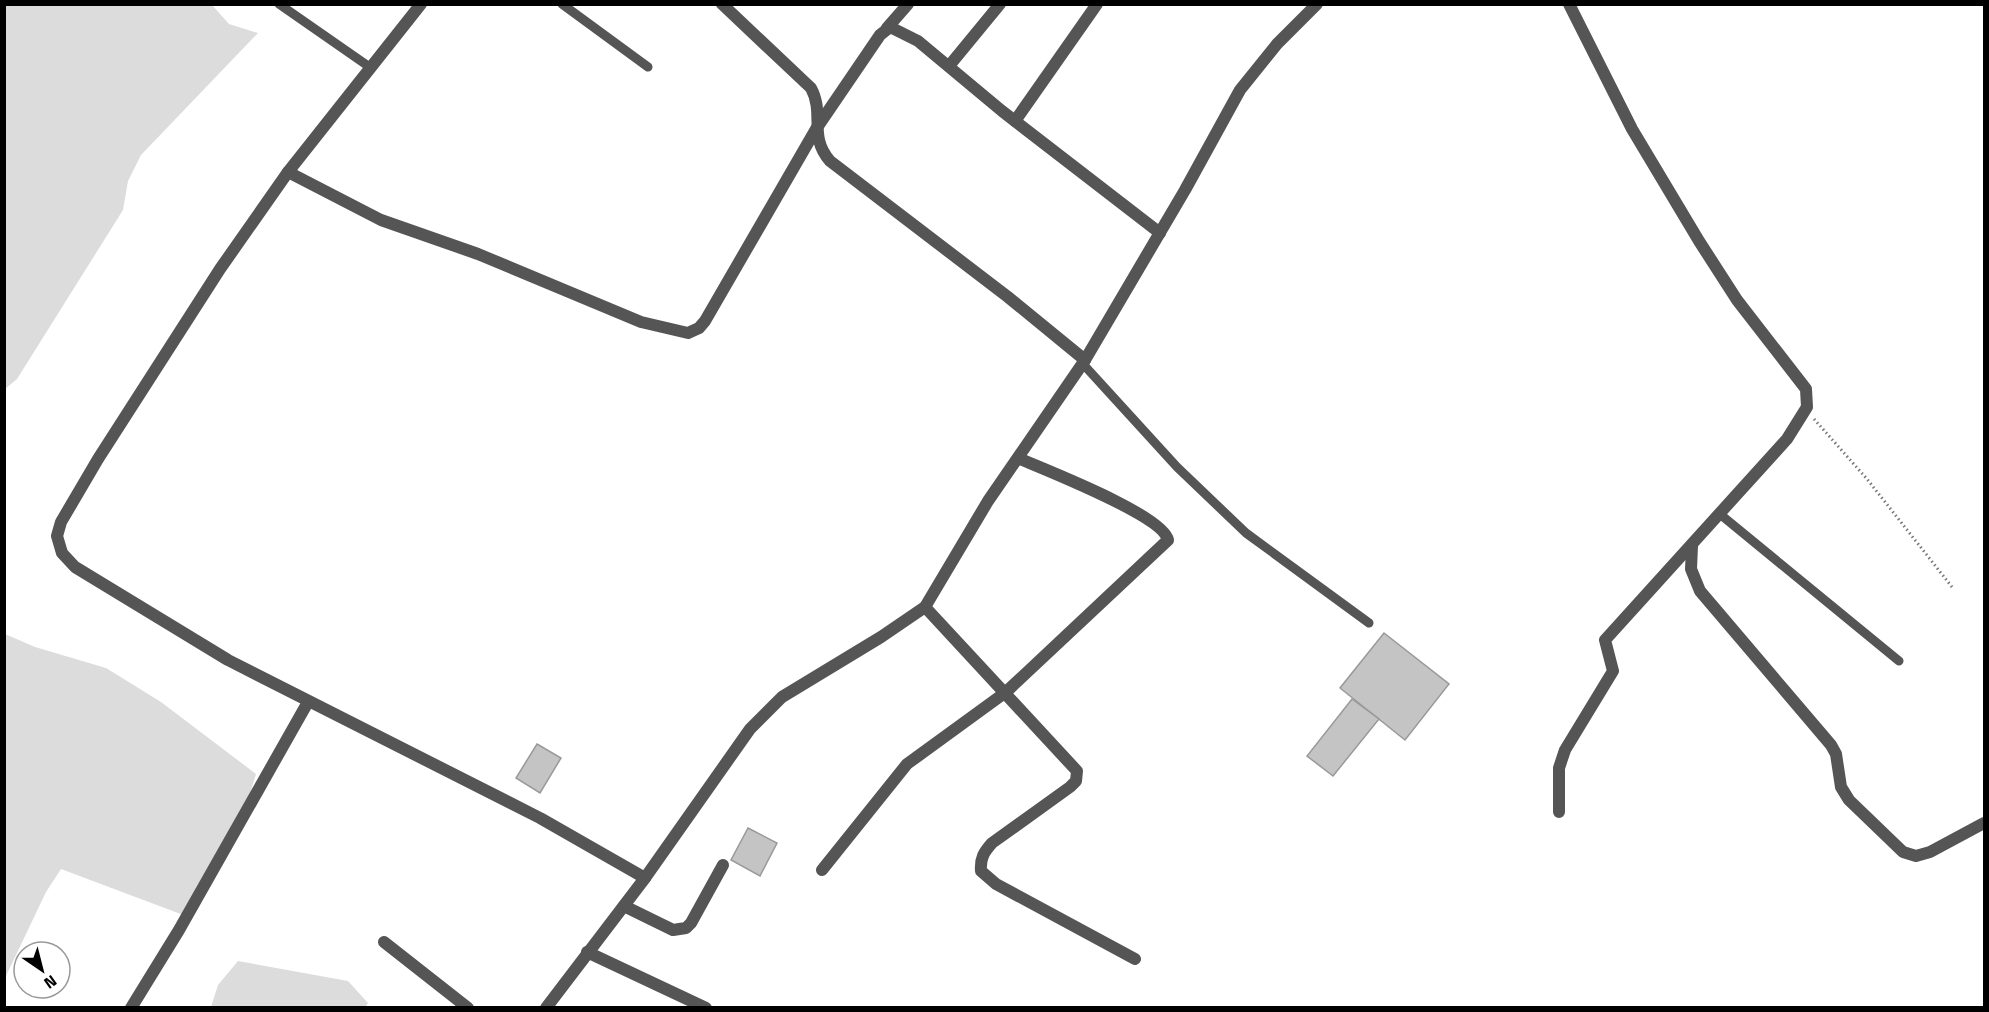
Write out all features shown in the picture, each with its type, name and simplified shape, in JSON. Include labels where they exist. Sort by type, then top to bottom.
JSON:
[{"type":"street","points":[[421,4],[288,172],[220,269],[98,459],[61,522],[57,536],[62,553],[75,567],[228,660],[540,818],[645,878]]},
{"type":"street","points":[[723,4],[736,9],[811,88],[817,104],[818,140],[830,161],[1008,297],[1084,362]]},
{"type":"street","points":[[288,172],[416,234],[478,254],[641,322],[688,333],[699,328],[705,321],[816,129],[887,28],[908,4]]},
{"type":"street","points":[[949,66],[1000,4]]},
{"type":"street","points":[[1016,121],[1097,4]]},
{"type":"street","points":[[546,1008],[645,878],[750,729],[782,697],[881,637],[925,607],[988,501],[1084,362],[1240,90],[1277,44],[1317,4]]},
{"type":"street","points":[[1559,812],[1559,768],[1565,750],[1613,671],[1605,640],[1787,439],[1807,406],[1806,389],[1801,379],[1737,300],[1645,151],[1569,4]]},
{"type":"street","points":[[887,28],[894,27],[907,34],[1160,233]]},
{"type":"street","points":[[822,870],[907,764],[1006,692],[1168,540],[1161,528],[1141,514],[1018,458]]},
{"type":"street","points":[[1692,546],[1691,569],[1700,591],[1831,745],[1843,792],[1903,852],[1916,856],[1930,852],[1984,823]]},
{"type":"street","points":[[925,607],[1072,764],[1078,776],[1070,787],[992,843],[980,861],[981,871],[996,884],[1135,959]]},
{"type":"street","points":[[131,1008],[179,930],[308,702]]},
{"type":"street","points":[[624,906],[673,930],[686,928],[723,866]]},
{"type":"street","points":[[384,942],[468,1008]]},
{"type":"street","points":[[587,952],[706,1008]]},
{"type":"lane","points":[[279,4],[371,69]]},
{"type":"lane","points":[[562,4],[648,66]]},
{"type":"lane","points":[[1084,362],[1177,467],[1246,533],[1369,623]]},
{"type":"lane","points":[[1720,515],[1899,661]]},
{"type":"path","points":[[1807,406],[1819,426],[1866,478],[1952,587]]},
{"type":"shaded area","points":[[5,4],[212,5],[229,24],[258,33],[141,155],[128,181],[123,210],[17,379],[5,389]]},
{"type":"shaded area","points":[[5,634],[35,647],[106,668],[161,702],[256,774],[246,806],[215,861],[197,886],[186,916],[61,869],[46,892],[23,940],[12,940],[12,963],[5,978]]},
{"type":"shaded area","points":[[238,961],[348,981],[368,1003],[365,1008],[211,1007],[218,985]]},
{"type":"building","points":[[1384,633],[1449,684],[1405,740],[1340,688]]},
{"type":"building","points":[[1352,699],[1379,719],[1333,776],[1307,756]]},
{"type":"building","points":[[537,744],[561,758],[540,793],[516,778]]},
{"type":"building","points":[[748,828],[777,843],[760,876],[731,860]]}]
